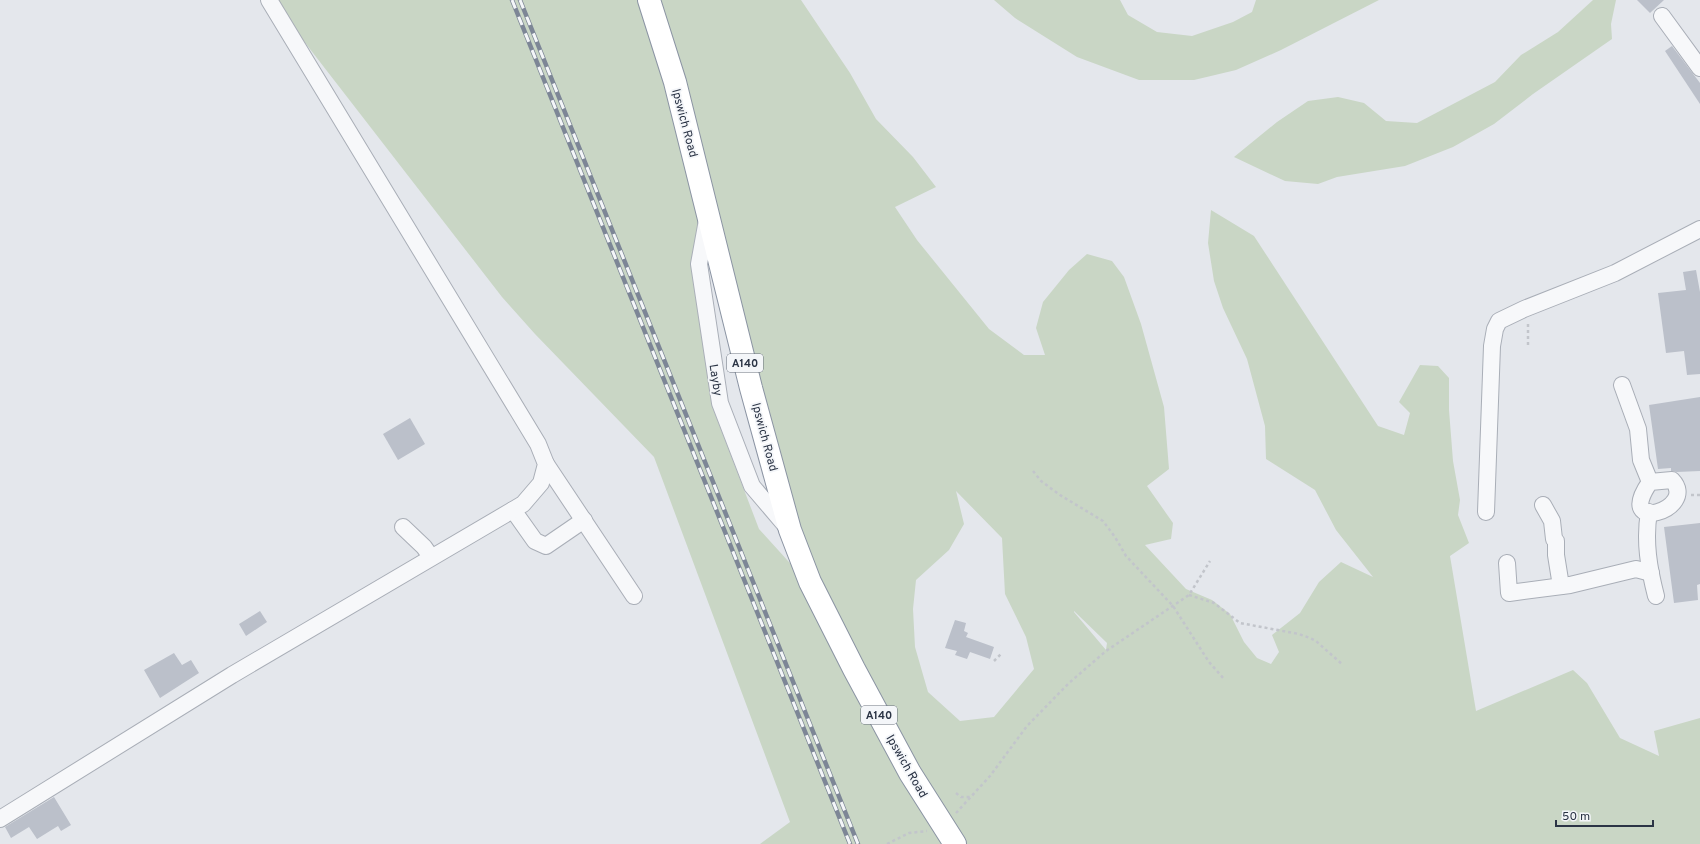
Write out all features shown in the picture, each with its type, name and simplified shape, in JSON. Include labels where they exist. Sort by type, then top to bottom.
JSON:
[{"type":"highway","name":"Ipswich Road","points":[[649,0],[675,82],[751,388],[790,530],[810,582],[854,669],[910,773],[947,819],[956,844]]},
{"type":"lane","points":[[269,0],[538,444],[546,464],[634,596]]},
{"type":"lane","points":[[1662,16],[1700,68]]},
{"type":"lane","name":"Layby","points":[[708,213],[699,264],[720,403],[752,486],[790,530]]},
{"type":"lane","points":[[1486,512],[1492,346],[1495,329],[1499,321],[1524,309],[1615,273],[1700,229]]},
{"type":"lane","points":[[1622,385],[1636,423],[1641,460],[1650,482]]},
{"type":"lane","points":[[0,819],[232,675],[513,510],[533,495],[541,484],[546,464]]},
{"type":"lane","points":[[1672,480],[1680,485],[1684,495],[1681,505],[1672,510],[1658,514],[1649,512],[1644,507],[1641,498],[1642,493],[1650,482],[1672,480]]},
{"type":"lane","points":[[1543,505],[1552,521],[1554,538],[1556,541],[1556,555],[1561,586]]},
{"type":"lane","points":[[513,510],[535,541],[541,546],[546,546],[584,520]]},
{"type":"lane","points":[[1649,512],[1646,526],[1650,573],[1656,596]]},
{"type":"lane","points":[[403,527],[424,547],[431,557]]},
{"type":"lane","points":[[1507,563],[1509,593],[1561,586],[1636,569],[1650,573]]},
{"type":"path","points":[[1524,309],[1528,322],[1528,345]]},
{"type":"path","points":[[1033,471],[1041,481],[1060,495],[1103,521],[1115,537],[1126,556],[1172,606],[1209,662],[1224,679]]},
{"type":"path","points":[[887,844],[909,833],[926,832],[947,819],[971,797],[990,776],[1027,726],[1069,683],[1106,651],[1189,595],[1210,561]]},
{"type":"path","points":[[1189,595],[1214,603],[1240,623],[1299,634],[1310,638],[1316,641],[1343,666]]},
{"type":"path","points":[[994,661],[1002,653]]},
{"type":"path","points":[[956,793],[961,797],[971,797]]},
{"type":"path","points":[[895,840],[897,844]]},
{"type":"green space","points":[[272,0],[639,0],[651,36],[701,216],[691,267],[712,406],[759,529],[798,572],[948,844],[760,844],[790,822],[654,457],[535,334],[502,297]]},
{"type":"green space","points":[[658,0],[801,0],[850,73],[876,119],[913,157],[936,187],[895,207],[917,240],[989,329],[1024,355],[1045,355],[1036,328],[1043,302],[1069,270],[1087,254],[1112,261],[1124,277],[1141,324],[1164,407],[1169,469],[1147,486],[1173,523],[1171,539],[1145,545],[1186,589],[1212,600],[1230,614],[1244,642],[1257,658],[1271,664],[1279,652],[1272,635],[1300,613],[1319,582],[1341,562],[1373,577],[1336,530],[1315,490],[1266,459],[1265,426],[1247,359],[1223,308],[1214,281],[1208,243],[1211,210],[1254,236],[1378,426],[1404,435],[1410,413],[1399,402],[1420,365],[1438,366],[1449,378],[1449,410],[1453,461],[1460,500],[1458,515],[1469,543],[1450,556],[1476,711],[1573,670],[1587,683],[1620,738],[1659,756],[1654,731],[1700,718],[1700,844],[965,844],[951,825],[809,564]],"holes":[[[956,491],[1002,538],[1005,594],[1026,637],[1034,669],[994,717],[960,721],[928,692],[915,647],[913,609],[916,580],[949,550],[964,524]],[[1074,612],[1107,643],[1106,650]]]},
{"type":"green space","points":[[994,0],[1120,0],[1128,15],[1157,32],[1192,36],[1233,22],[1252,12],[1256,0],[1379,0],[1281,50],[1236,70],[1194,80],[1139,80],[1077,57],[1015,18]]},
{"type":"green space","points":[[1593,0],[1616,0],[1611,24],[1612,39],[1533,94],[1494,124],[1453,147],[1405,166],[1337,177],[1318,184],[1285,181],[1234,157],[1277,122],[1308,101],[1338,97],[1364,103],[1386,121],[1417,123],[1495,82],[1521,55],[1558,32]]},
{"type":"building","points":[[1637,0],[1664,0],[1650,13]]},
{"type":"building","points":[[1672,46],[1700,83],[1700,104],[1665,51]]},
{"type":"building","points":[[1696,270],[1700,292],[1700,374],[1687,375],[1684,351],[1666,353],[1658,293],[1686,290],[1683,272]]},
{"type":"building","points":[[1700,397],[1700,471],[1677,472],[1671,471],[1671,468],[1658,469],[1649,405]]},
{"type":"building","points":[[410,418],[425,444],[398,460],[383,434]]},
{"type":"building","points":[[1700,523],[1700,584],[1697,585],[1698,600],[1674,603],[1664,527]]},
{"type":"building","points":[[260,611],[267,622],[246,636],[239,624]]},
{"type":"building","points":[[955,620],[966,623],[964,631],[968,633],[966,637],[994,647],[990,659],[970,652],[967,659],[955,655],[957,651],[945,648]]},
{"type":"building","points":[[174,653],[182,665],[191,660],[199,673],[160,698],[144,670]]},
{"type":"building","points":[[54,797],[71,825],[61,831],[58,826],[37,839],[29,827],[11,838],[5,827]]},
{"type":"railway","points":[[512,0],[850,844]]},
{"type":"railway","points":[[520,0],[858,844]]}]
